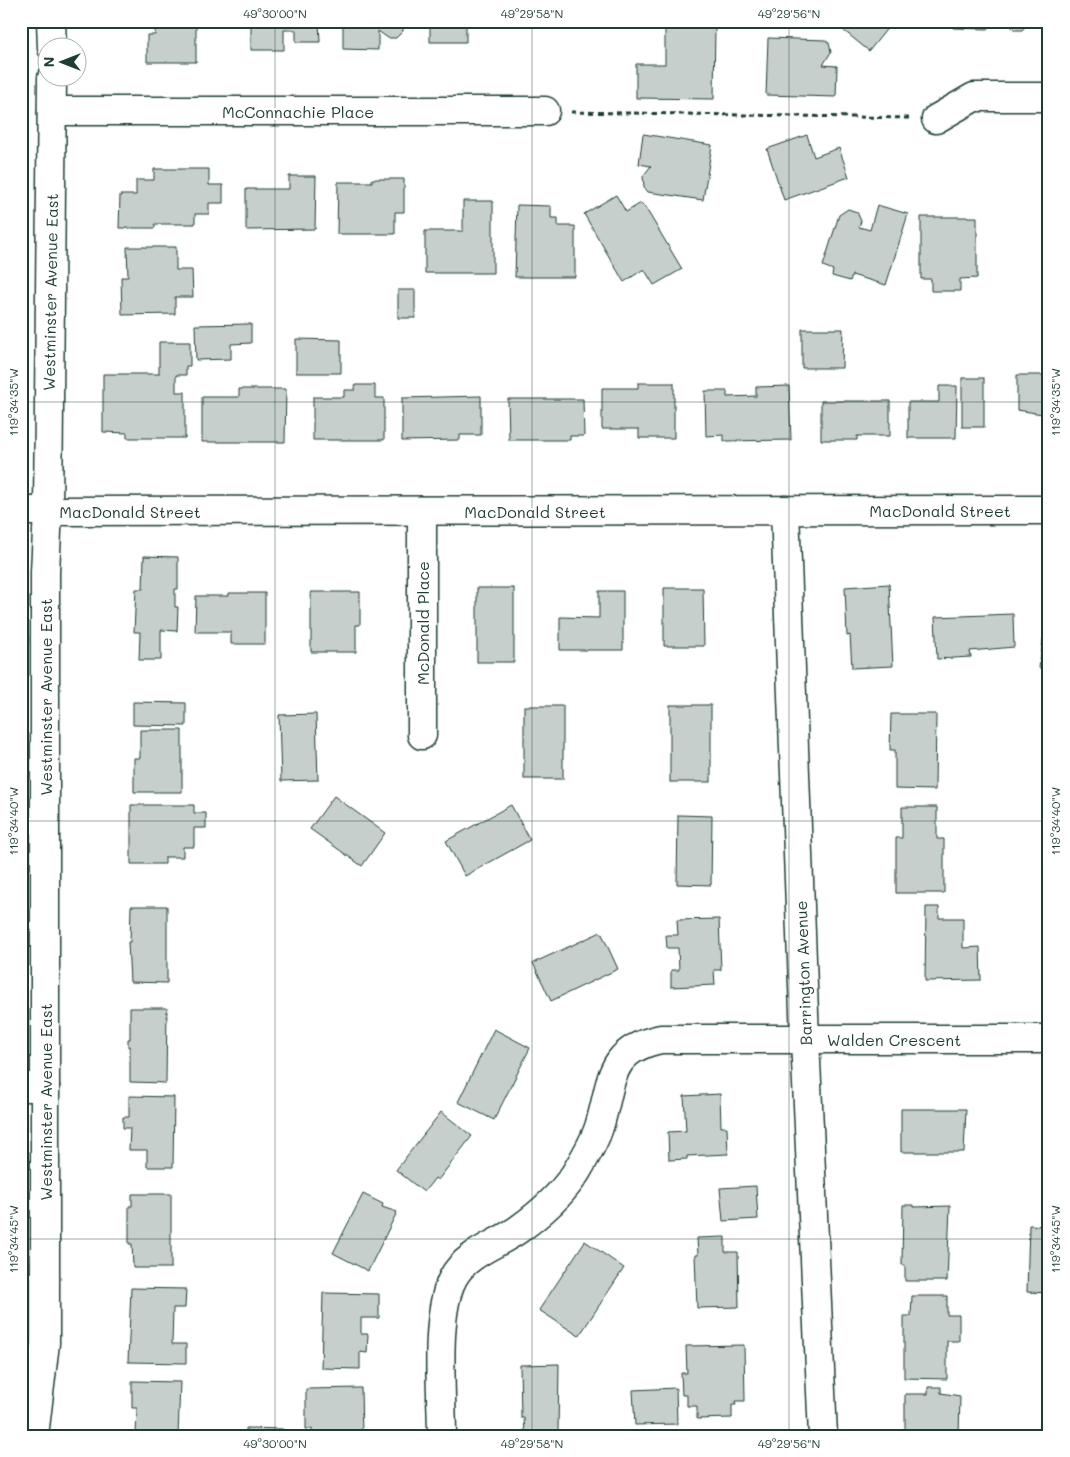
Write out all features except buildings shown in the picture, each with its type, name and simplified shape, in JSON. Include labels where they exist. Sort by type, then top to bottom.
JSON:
[{"type":"street","points":[[52,21],[52,38]]},
{"type":"street","name":"Westminster Avenue East","points":[[34,1436],[45,1343],[33,1087],[48,511],[52,88]]},
{"type":"street","points":[[936,119],[974,97],[1049,97]]},
{"type":"street","name":"McConnachie Place","points":[[52,110],[545,112]]},
{"type":"street","name":"Barrington Avenue","points":[[785,510],[805,1038],[823,1436]]},
{"type":"street","name":"MacDonald Street","points":[[21,511],[1049,510]]},
{"type":"street","name":"McDonald Place","points":[[422,511],[422,735]]},
{"type":"street","name":"Walden Crescent","points":[[442,1436],[442,1319],[446,1297],[453,1278],[464,1263],[478,1252],[519,1229],[543,1210],[566,1186],[598,1130],[615,1068],[640,1043],[661,1039],[1049,1039]]},
{"type":"path","points":[[545,112],[936,119]]}]
